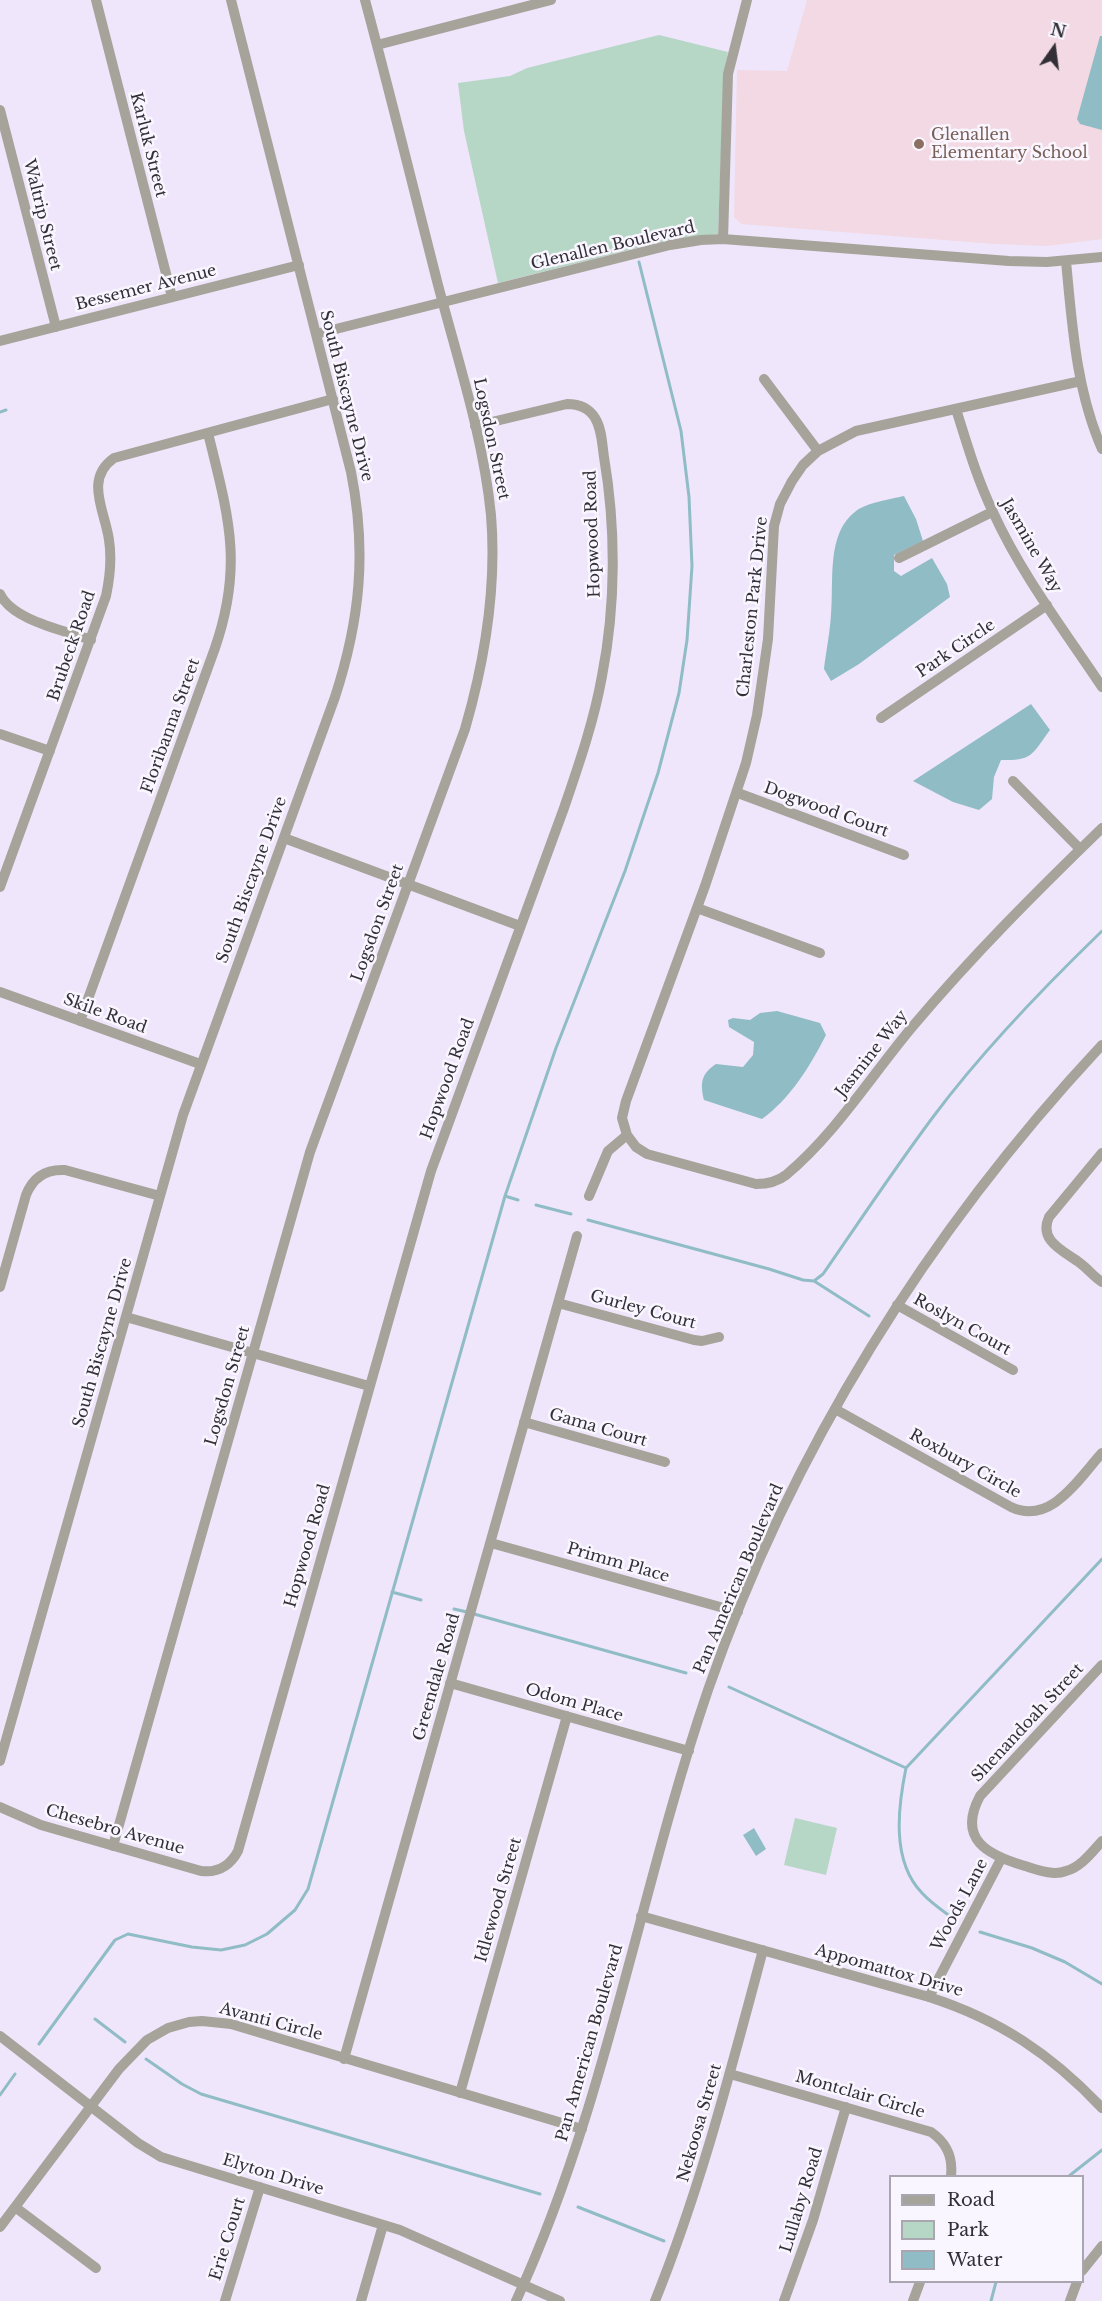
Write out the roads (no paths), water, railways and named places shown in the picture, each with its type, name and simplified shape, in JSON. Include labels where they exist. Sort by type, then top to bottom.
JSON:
[{"type":"street","name":"Karluk Street","points":[[96,0],[172,297]]},
{"type":"street","name":"South Biscayne Drive","points":[[0,1761],[183,1115],[343,674],[357,610],[360,562],[358,513],[351,472],[231,0]]},
{"type":"street","name":"Logsdon Street","points":[[113,1846],[310,1152],[465,729],[481,667],[488,623],[492,578],[490,514],[483,465],[475,426],[365,0]]},
{"type":"street","points":[[377,45],[551,0]]},
{"type":"street","points":[[723,239],[728,74],[747,0]]},
{"type":"street","name":"Waltrip Street","points":[[0,110],[56,327]]},
{"type":"street","name":"Glenallen Boulevard","points":[[316,334],[670,245],[701,240],[723,239],[1009,261],[1066,261],[1102,257]]},
{"type":"street","points":[[1066,261],[1074,340],[1081,381],[1102,449]]},
{"type":"street","name":"Bessemer Avenue","points":[[0,341],[299,265]]},
{"type":"street","points":[[764,379],[818,451]]},
{"type":"street","name":"Charleston Park Drive","points":[[627,1136],[623,1122],[623,1109],[738,793],[752,739],[770,623],[774,525],[780,504],[792,481],[803,465],[818,451],[856,431],[1081,381]]},
{"type":"street","name":"Brubeck Road","points":[[0,887],[4,864],[50,751],[106,596],[111,566],[109,537],[97,484],[102,469],[114,458],[333,399]]},
{"type":"street","name":"Hopwood Road","points":[[224,1867],[238,1851],[431,1171],[584,752],[597,701],[607,646],[612,570],[609,490],[599,427],[594,416],[581,406],[567,404],[475,426]]},
{"type":"street","name":"Jasmine Way","points":[[956,409],[975,470],[992,512],[1020,564],[1102,687]]},
{"type":"street","name":"Floribanna Street","points":[[80,1021],[226,615],[231,576],[231,539],[208,433]]},
{"type":"street","points":[[899,558],[992,512]]},
{"type":"street","points":[[0,594],[7,606],[22,616],[91,640]]},
{"type":"street","name":"Park Circle","points":[[881,718],[1047,605]]},
{"type":"street","points":[[0,734],[50,751]]},
{"type":"street","points":[[1013,781],[1080,849]]},
{"type":"street","name":"Dogwood Court","points":[[738,793],[904,855]]},
{"type":"street","name":"Jasmine Way","points":[[627,1136],[636,1147],[653,1156],[756,1184],[780,1179],[829,1133],[905,1035],[970,960],[1102,828]]},
{"type":"street","points":[[284,838],[520,926]]},
{"type":"street","points":[[697,908],[820,952]]},
{"type":"street","name":"Skile Road","points":[[0,992],[200,1064]]},
{"type":"street","name":"Pan American Boulevard","points":[[516,2301],[547,2233],[582,2129],[641,1916],[708,1690],[738,1612],[797,1482],[835,1409],[897,1305],[990,1174],[1050,1102],[1102,1045]]},
{"type":"street","points":[[589,1196],[608,1151],[627,1136]]},
{"type":"street","points":[[1102,1153],[1049,1217],[1046,1227],[1053,1244],[1102,1282]]},
{"type":"street","points":[[0,1287],[28,1189],[42,1174],[65,1170],[160,1196]]},
{"type":"street","points":[[558,1303],[577,1236]]},
{"type":"street","name":"Gurley Court","points":[[558,1303],[690,1340],[702,1341],[719,1337]]},
{"type":"street","name":"Greendale Road","points":[[344,2059],[558,1303]]},
{"type":"street","name":"Roslyn Court","points":[[897,1305],[1012,1370]]},
{"type":"street","points":[[126,1317],[369,1386]]},
{"type":"street","name":"Roxbury Circle","points":[[835,1409],[1011,1507],[1025,1512],[1042,1510],[1056,1502],[1102,1453]]},
{"type":"street","name":"Gama Court","points":[[524,1422],[665,1462]]},
{"type":"street","name":"Primm Place","points":[[491,1543],[738,1612]]},
{"type":"street","name":"Shenandoah Street","points":[[1001,1859],[991,1854],[976,1838],[972,1823],[975,1806],[980,1796],[1102,1665]]},
{"type":"street","name":"Odom Place","points":[[450,1683],[689,1751]]},
{"type":"street","name":"Idlewood Street","points":[[460,2093],[567,1716]]},
{"type":"street","name":"Chesebro Avenue","points":[[0,1808],[41,1825],[201,1871],[224,1867]]},
{"type":"street","points":[[1001,1859],[1060,1873],[1079,1864],[1102,1841]]},
{"type":"street","name":"Woods Lane","points":[[929,1997],[1001,1859]]},
{"type":"street","name":"Appomattox Drive","points":[[641,1916],[929,1997],[972,2012],[1028,2043],[1080,2085],[1102,2108]]},
{"type":"street","name":"Nekoosa Street","points":[[655,2301],[688,2213],[730,2074],[763,1950]]},
{"type":"street","name":"Avanti Circle","points":[[0,2227],[129,2057],[147,2040],[168,2028],[189,2022],[202,2020],[231,2024],[582,2129]]},
{"type":"street","name":"Elyton Drive","points":[[1,2035],[91,2107],[160,2157],[384,2225],[432,2243],[560,2301]]},
{"type":"street","name":"Montclair Circle","points":[[730,2074],[931,2132],[943,2142],[950,2154],[951,2175]]},
{"type":"street","name":"Lullaby Road","points":[[784,2301],[813,2220],[846,2107]]},
{"type":"street","name":"Erie Court","points":[[225,2301],[260,2187]]},
{"type":"street","points":[[15,2207],[96,2268]]},
{"type":"street","points":[[361,2301],[384,2225]]},
{"type":"street","points":[[1084,2270],[1102,2246]]},
{"type":"street","points":[[913,2301],[920,2283]]},
{"type":"street","points":[[1070,2301],[1077,2283]]},
{"type":"water","points":[[1100,36],[1102,36],[1102,130],[1080,124],[1077,119]]},
{"type":"water","points":[[904,496],[916,519],[923,541],[894,555],[894,571],[901,576],[932,558],[947,584],[950,597],[859,664],[831,681],[824,669],[830,621],[833,558],[840,532],[846,520],[860,508]]},
{"type":"water","points":[[1031,704],[1050,730],[1031,754],[1020,759],[1001,760],[994,777],[992,799],[979,810],[953,802],[913,781]]},
{"type":"water","points":[[777,1011],[820,1023],[826,1035],[791,1091],[762,1119],[704,1100],[703,1079],[707,1071],[716,1064],[743,1067],[753,1055],[754,1042],[729,1027],[728,1020],[733,1018],[750,1020],[760,1013]]},
{"type":"water","points":[[754,1828],[766,1849],[756,1856],[743,1835]]},
{"type":"waterway","points":[[39,2044],[115,1940],[128,1934],[192,1947],[221,1950],[245,1945],[267,1934],[295,1910],[308,1889],[505,1196],[556,1048],[625,871],[658,773],[679,693],[687,640],[692,566],[689,497],[681,431],[639,262]]},
{"type":"waterway","points":[[0,412],[6,410]]},
{"type":"waterway","points":[[588,1220],[803,1280],[814,1281],[823,1274],[952,1092],[1035,998],[1102,931]]},
{"type":"waterway","points":[[505,1196],[518,1200]]},
{"type":"waterway","points":[[536,1205],[571,1214]]},
{"type":"waterway","points":[[814,1281],[869,1316]]},
{"type":"waterway","points":[[954,1919],[922,1893],[912,1880],[905,1865],[901,1850],[899,1816],[906,1768],[1102,1559]]},
{"type":"waterway","points":[[392,1592],[421,1600]]},
{"type":"waterway","points":[[454,1609],[467,1612]]},
{"type":"waterway","points":[[474,1614],[686,1673]]},
{"type":"waterway","points":[[729,1687],[906,1768]]},
{"type":"waterway","points":[[980,1932],[1032,1948],[1065,1962],[1102,1984]]},
{"type":"waterway","points":[[95,2019],[125,2042]]},
{"type":"waterway","points":[[146,2059],[201,2094],[540,2194]]},
{"type":"waterway","points":[[0,2095],[15,2074]]},
{"type":"waterway","points":[[1070,2175],[1102,2150]]},
{"type":"waterway","points":[[578,2207],[664,2241]]},
{"type":"waterway","points":[[991,2301],[996,2283]]},
{"type":"place","name":"Glenallen Elementary School","points":[[919,144]]}]
